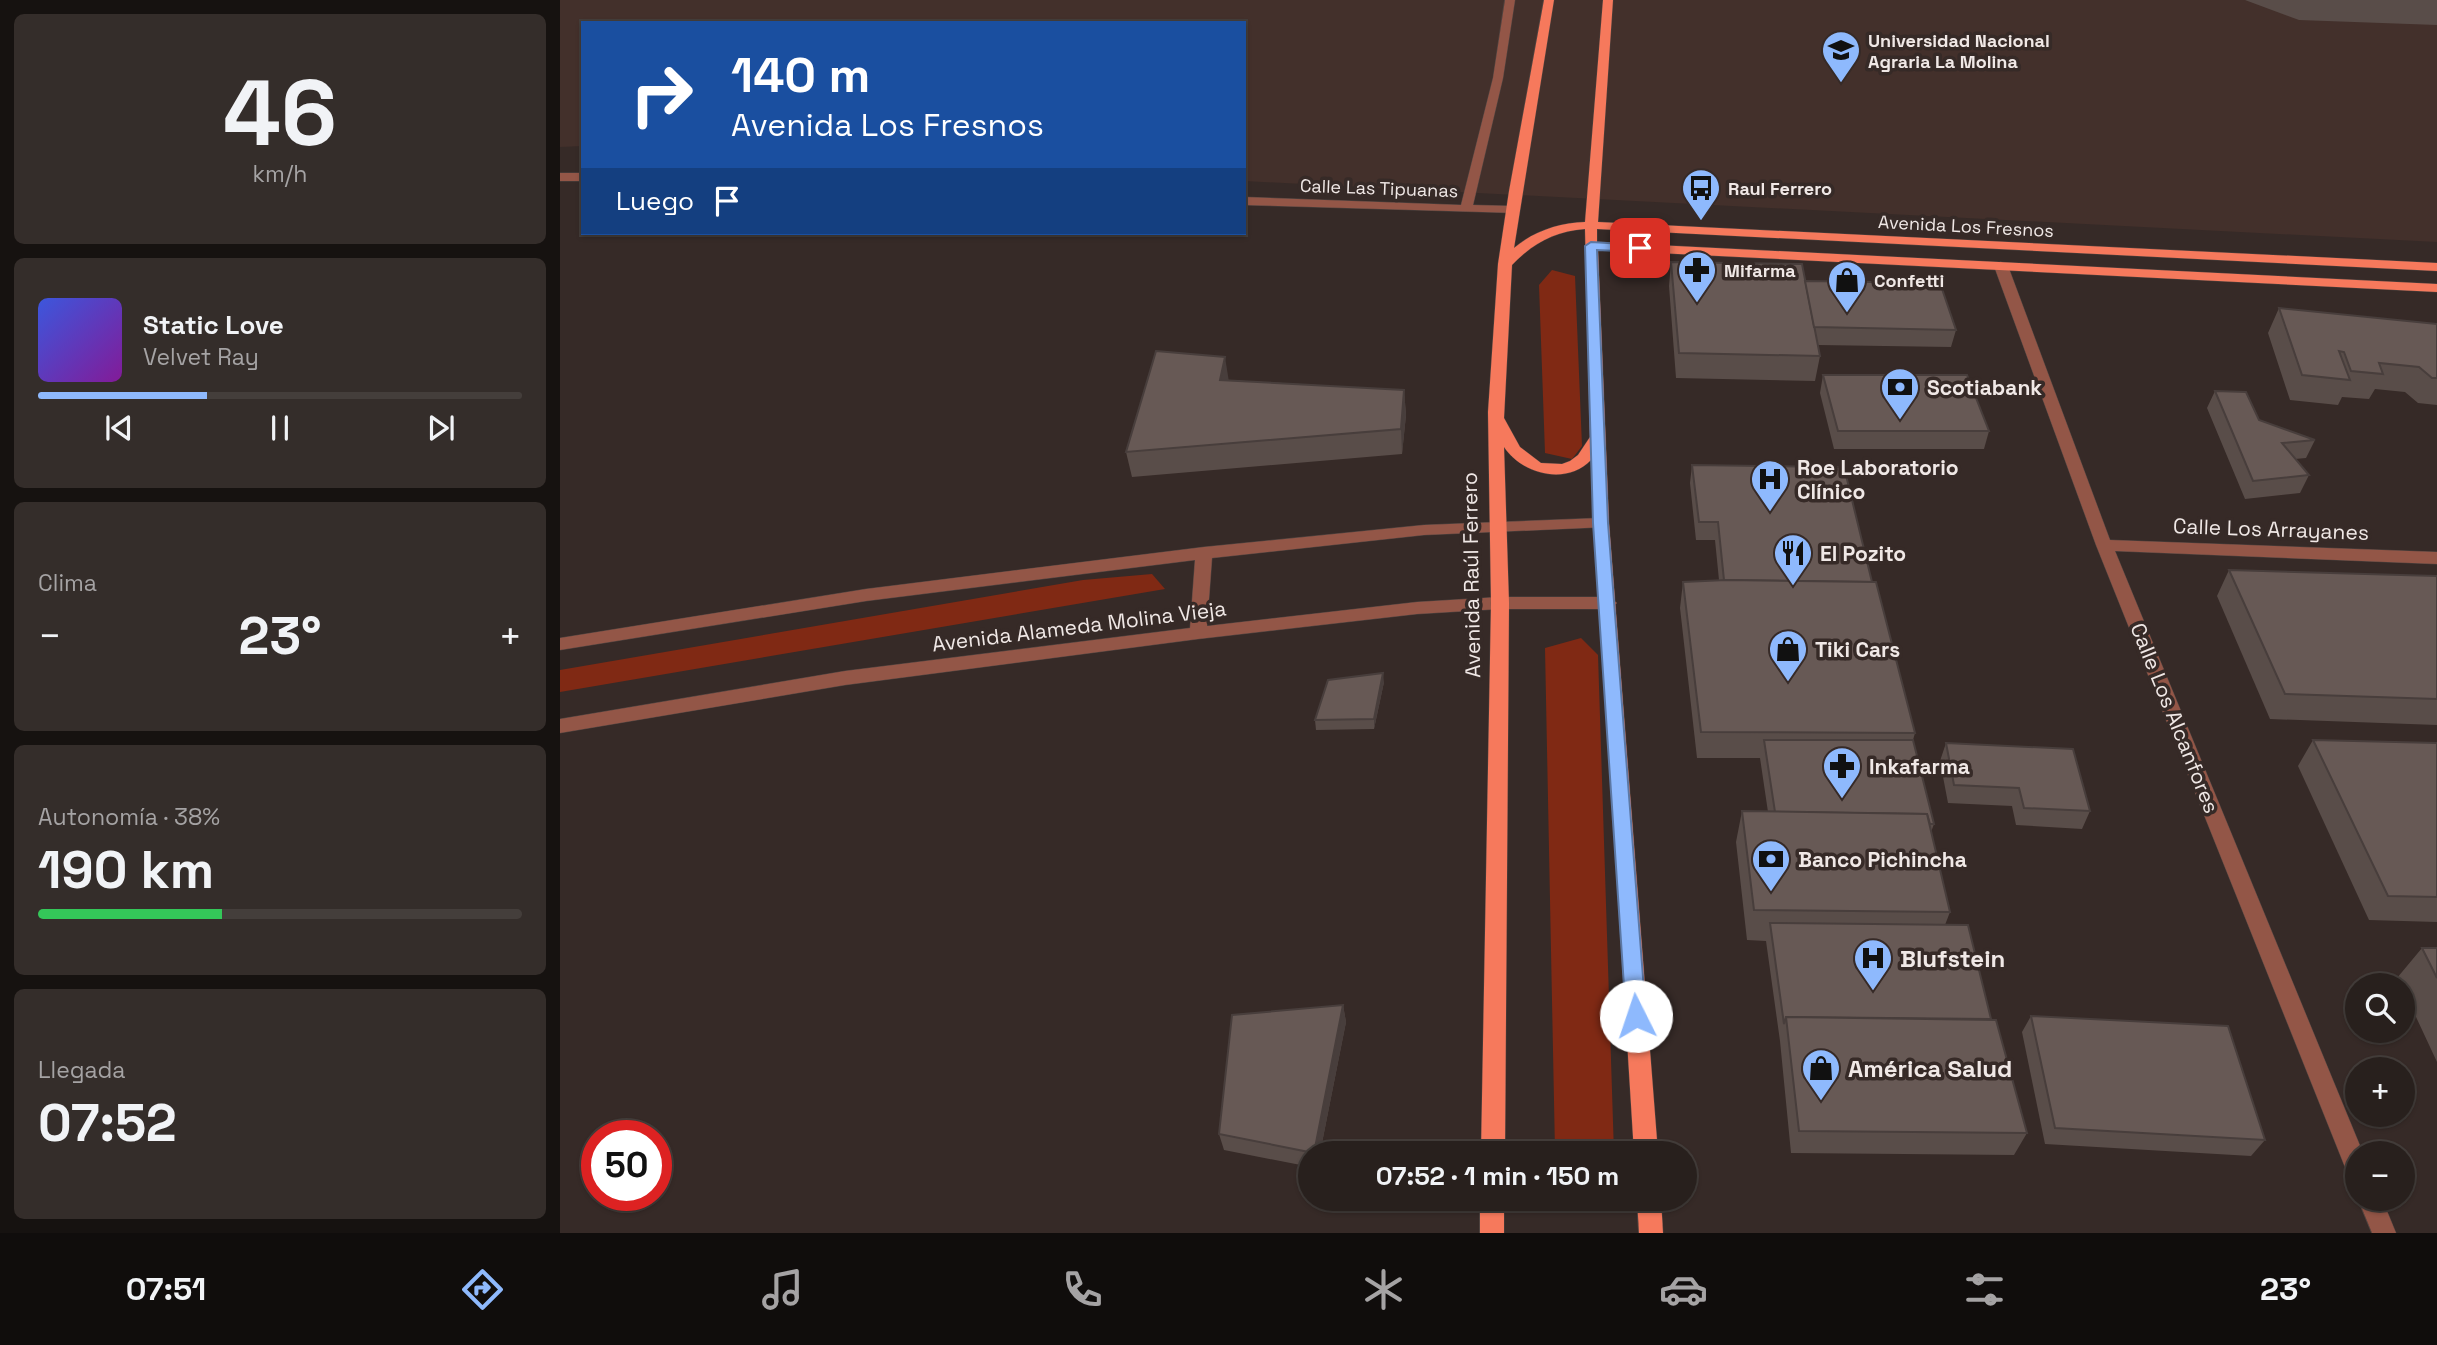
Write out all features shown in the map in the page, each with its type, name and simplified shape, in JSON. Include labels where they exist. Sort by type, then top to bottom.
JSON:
[{"type":"main road","name":"Avenida Raúl Ferrero","points":[[1493,1141],[1500,603],[1496,412],[1505,264],[1512,210],[1550,1]]},
{"type":"main road","points":[[1605,2],[1591,225],[1596,439],[1645,1141]]},
{"type":"main road","name":"Avenida Los Fresnos","points":[[1505,264],[1517,251],[1541,234],[1573,226],[1591,225],[2437,267]]},
{"type":"main road","name":"Avenida Los Fresnos","points":[[1591,246],[2437,288]]},
{"type":"main road","points":[[1496,412],[1515,453],[1527,465],[1546,470],[1565,469],[1583,460],[1596,439]]},
{"type":"main road","points":[[1492,1211],[1492,1233]]},
{"type":"main road","points":[[1650,1211],[1651,1233]]},
{"type":"street","points":[[1466,208],[1499,78],[1510,0]]},
{"type":"street","points":[[561,178],[581,177]]},
{"type":"street","name":"Calle Las Tipuanas","points":[[1246,201],[1512,210]]},
{"type":"street","name":"Calle Los Alcanfores","points":[[2001,266],[2104,545],[2346,1141]]},
{"type":"street","points":[[560,644],[866,595],[1204,553],[1424,530],[1601,523]]},
{"type":"street","name":"Calle Los Arrayanes","points":[[2104,545],[2437,558]]},
{"type":"street","points":[[1198,633],[1204,553]]},
{"type":"street","name":"Avenida Alameda Molina Vieja","points":[[560,726],[845,678],[1198,633],[1417,608],[1500,603],[1608,603]]},
{"type":"street","points":[[2375,1211],[2384,1233]]},
{"type":"shaded area","name":"Universidad Nacional Agraria La Molina","points":[[560,0],[2437,0],[2437,242],[1246,181],[1246,21],[581,21],[581,146],[560,147]]},
{"type":"shaded area","points":[[1552,270],[1575,276],[1582,446],[1572,459],[1545,453],[1539,285]]},
{"type":"shaded area","points":[[1152,574],[1165,589],[560,692],[560,670],[1083,580]]},
{"type":"shaded area","points":[[1581,638],[1598,655],[1614,1141],[1555,1141],[1545,648]]},
{"type":"building","points":[[1671,262],[1802,264],[1820,356],[1679,353]]},
{"type":"building","points":[[1805,281],[1940,283],[1956,330],[1814,327]]},
{"type":"building","points":[[2279,308],[2437,324],[2437,378],[2432,378],[2419,367],[2379,363],[2383,374],[2351,371],[2344,352],[2339,351],[2350,380],[2302,375]]},
{"type":"building","points":[[1156,351],[1225,357],[1220,380],[1404,390],[1401,429],[1126,452]]},
{"type":"building","name":"Scotiabank","points":[[1823,375],[1967,375],[1989,431],[1838,431]]},
{"type":"building","points":[[2215,391],[2246,392],[2259,420],[2315,440],[2282,443],[2309,475],[2253,481]]},
{"type":"building","points":[[1692,465],[1844,467],[1872,582],[1724,580],[1718,522],[1699,522]]},
{"type":"building","points":[[2229,570],[2437,576],[2437,699],[2285,694]]},
{"type":"building","name":"Tiki Cars","points":[[1683,582],[1876,582],[1915,733],[1701,732]]},
{"type":"building","points":[[1383,673],[1374,719],[1315,720],[1328,680]]},
{"type":"building","name":"Inkafarma","points":[[1764,740],[1913,740],[1934,824],[1930,824],[1927,814],[1775,812]]},
{"type":"building","points":[[2313,740],[2437,743],[2437,897],[2388,896]]},
{"type":"building","points":[[1946,743],[2073,749],[2090,811],[2024,808],[2019,788],[1954,785]]},
{"type":"building","points":[[1742,811],[1927,814],[1950,912],[1754,910]]},
{"type":"building","name":"Blufstein","points":[[1770,923],[1968,925],[1991,1019],[1786,1017],[1784,1024]]},
{"type":"building","points":[[2422,948],[2437,948],[2437,978]]},
{"type":"building","points":[[1343,1005],[1316,1141],[1298,1141],[1298,1150],[1219,1134],[1232,1015]]},
{"type":"building","points":[[2031,1016],[2228,1026],[2265,1140],[2055,1128]]},
{"type":"building","points":[[1786,1017],[1996,1020],[2027,1133],[1799,1131]]},
{"type":"place","name":"Universidad Nacional Agraria La Molina","points":[[1841,84]]},
{"type":"place","name":"Raul Ferrero","points":[[1701,222]]},
{"type":"place","name":"Mifarma","points":[[1697,304]]},
{"type":"place","name":"Confetti","points":[[1847,314]]},
{"type":"place","name":"Scotiabank","points":[[1900,421]]},
{"type":"place","name":"Roe Laboratorio Clínico","points":[[1770,513]]},
{"type":"place","name":"El Pozito","points":[[1793,587]]},
{"type":"place","name":"Tiki Cars","points":[[1788,683]]},
{"type":"place","name":"Inkafarma","points":[[1842,800]]},
{"type":"place","name":"Banco Pichincha","points":[[1771,893]]},
{"type":"place","name":"Blufstein","points":[[1873,992]]},
{"type":"place","name":"América Salud","points":[[1821,1102]]},
{"type":"route","points":[[1636,1016],[1596,439],[1591,246],[1640,248]]}]
